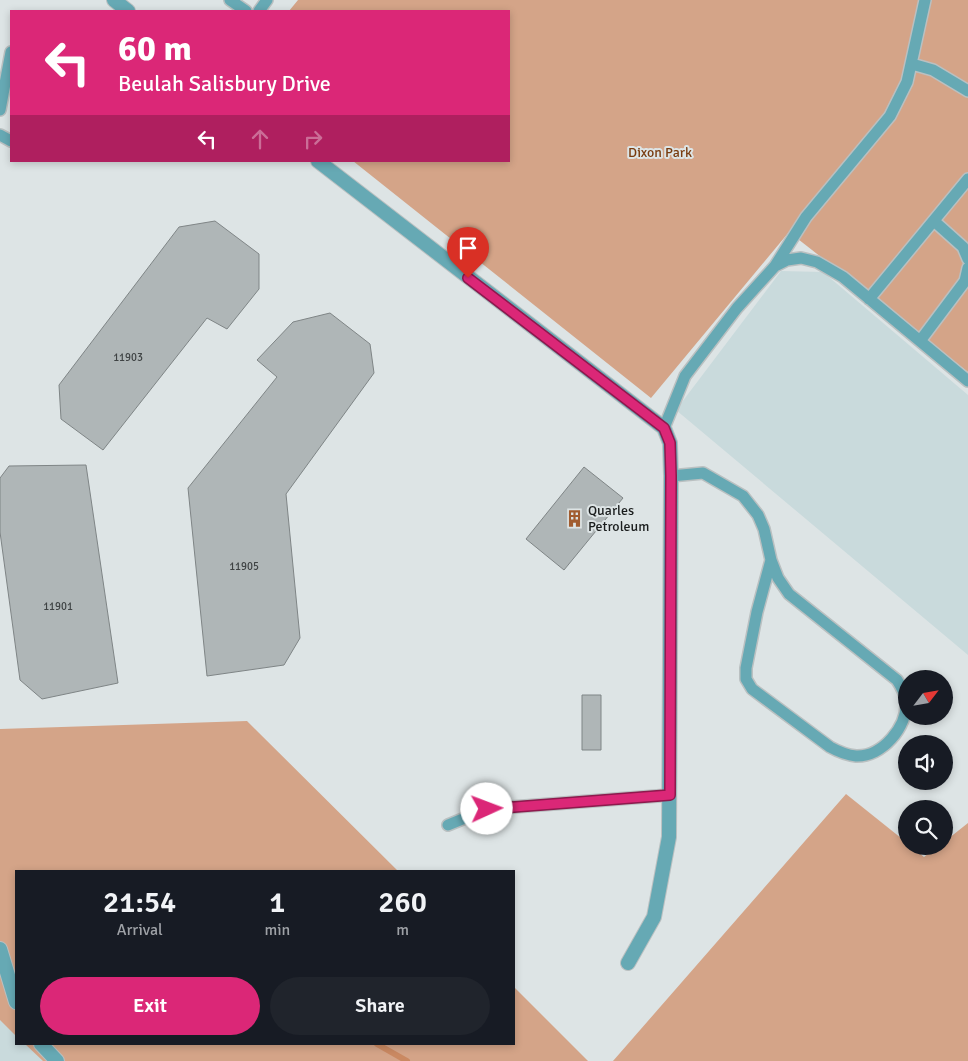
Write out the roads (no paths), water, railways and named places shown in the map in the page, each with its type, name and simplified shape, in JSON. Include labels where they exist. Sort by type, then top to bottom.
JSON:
[{"type":"street","points":[[114,0],[127,10]]},
{"type":"street","points":[[319,162],[664,428],[670,443],[669,837],[654,917],[628,963]]},
{"type":"street","points":[[0,949],[15,999]]},
{"type":"street","points":[[42,1045],[57,1061]]},
{"type":"lane","points":[[230,0],[245,10]]},
{"type":"lane","points":[[664,428],[686,376],[737,308],[775,266],[806,217],[890,116],[907,82],[925,0]]},
{"type":"lane","points":[[0,110],[10,59]]},
{"type":"lane","points":[[912,64],[933,70],[968,91]]},
{"type":"lane","points":[[869,298],[968,179]]},
{"type":"lane","points":[[934,220],[963,247],[968,258]]},
{"type":"lane","points":[[775,266],[788,260],[801,258],[817,262],[843,277],[968,380]]},
{"type":"lane","points":[[920,341],[965,281],[968,268]]},
{"type":"lane","points":[[671,476],[703,473],[743,496],[758,515],[764,529],[770,560],[778,578],[789,594],[896,680],[902,689],[906,701],[904,714],[897,731],[885,745],[872,753],[858,756],[843,754],[837,751],[752,689],[746,679],[746,668],[757,612],[770,560]]},
{"type":"lane","points":[[448,825],[487,809],[670,795]]},
{"type":"waterway","points":[[379,1045],[407,1061]]},
{"type":"place","name":"Quarles Petroleum","points":[[574,518]]},
{"type":"park label","name":"Dixon Park","points":[[660,152]]}]
